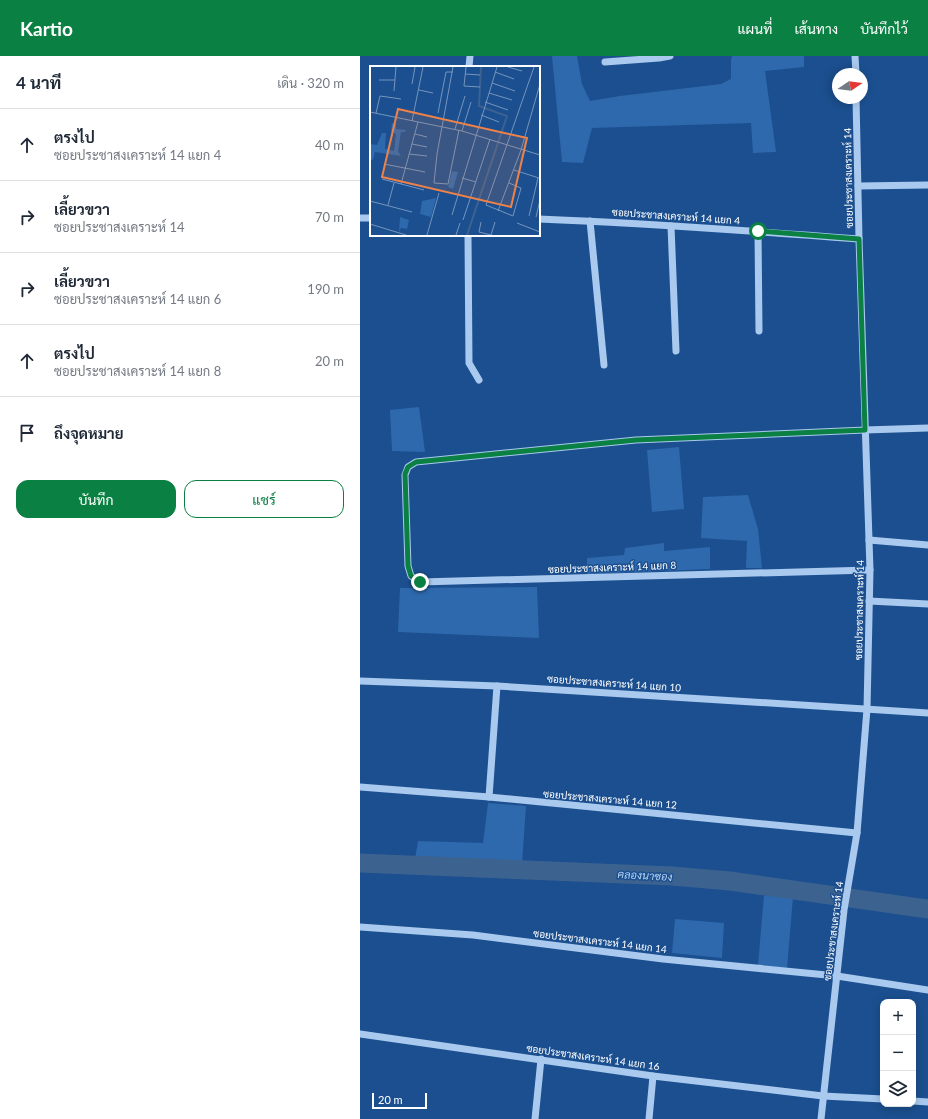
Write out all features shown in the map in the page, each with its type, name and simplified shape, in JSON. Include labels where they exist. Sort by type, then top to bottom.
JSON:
[{"type":"street","points":[[469,66],[470,56]]},
{"type":"street","points":[[605,62],[670,56]]},
{"type":"street","points":[[855,56],[856,68]]},
{"type":"street","name":"ซอยประชาสงเคราะห์ 14","points":[[821,1119],[844,910],[857,833],[867,709],[870,570],[856,104]]},
{"type":"street","points":[[858,186],[928,185]]},
{"type":"street","name":"ซอยประชาสงเคราะห์ 14 แยก 4","points":[[540,219],[758,231],[859,239]]},
{"type":"street","points":[[590,221],[604,365]]},
{"type":"street","points":[[671,226],[676,351]]},
{"type":"street","points":[[758,231],[758,331]]},
{"type":"street","points":[[468,236],[469,363],[479,380]]},
{"type":"street","name":"ซอยประชาสงเคราะห์ 14 แยก 8","points":[[870,570],[420,582],[411,576],[408,566],[405,474],[408,467],[416,462],[636,440],[928,428]]},
{"type":"street","points":[[869,540],[928,545]]},
{"type":"street","points":[[870,600],[928,604]]},
{"type":"street","name":"ซอยประชาสงเคราะห์ 14 แยก 10","points":[[360,681],[497,686],[928,713]]},
{"type":"street","points":[[489,797],[497,686]]},
{"type":"street","name":"ซอยประชาสงเคราะห์ 14 แยก 12","points":[[360,786],[857,833]]},
{"type":"street","name":"ซอยประชาสงเคราะห์ 14 แยก 14","points":[[360,927],[473,936],[663,959],[837,976],[928,990]]},
{"type":"street","name":"ซอยประชาสงเคราะห์ 14 แยก 16","points":[[360,1034],[654,1076],[823,1096],[880,1099]]},
{"type":"street","points":[[535,1119],[541,1059]]},
{"type":"street","points":[[649,1119],[654,1076]]},
{"type":"street","points":[[916,1101],[928,1102]]},
{"type":"shaded area","points":[[552,56],[577,56],[582,84],[590,101],[721,84],[731,79],[732,56],[804,56],[804,67],[765,71],[776,152],[753,153],[751,123],[592,128],[583,163],[562,162]]},
{"type":"shaded area","points":[[419,407],[425,452],[392,451],[390,410]]},
{"type":"shaded area","points":[[679,447],[684,509],[652,512],[647,450]]},
{"type":"shaded area","points":[[748,495],[758,529],[762,568],[746,568],[747,541],[701,538],[703,497]]},
{"type":"shaded area","points":[[664,543],[664,551],[710,547],[710,569],[587,574],[587,558],[624,555],[625,548]]},
{"type":"shaded area","points":[[537,587],[539,638],[398,632],[400,588]]},
{"type":"shaded area","points":[[488,803],[526,806],[522,864],[415,859],[418,841],[483,843]]},
{"type":"shaded area","points":[[764,895],[793,897],[787,968],[758,965]]},
{"type":"shaded area","points":[[675,919],[724,923],[722,958],[672,953]]},
{"type":"waterway","name":"คลองนาซอง","points":[[360,863],[672,876],[730,881],[928,909]]},
{"type":"route","points":[[420,582],[411,576],[408,566],[405,474],[408,467],[416,462],[636,440],[865,430],[859,239],[758,231]]}]
